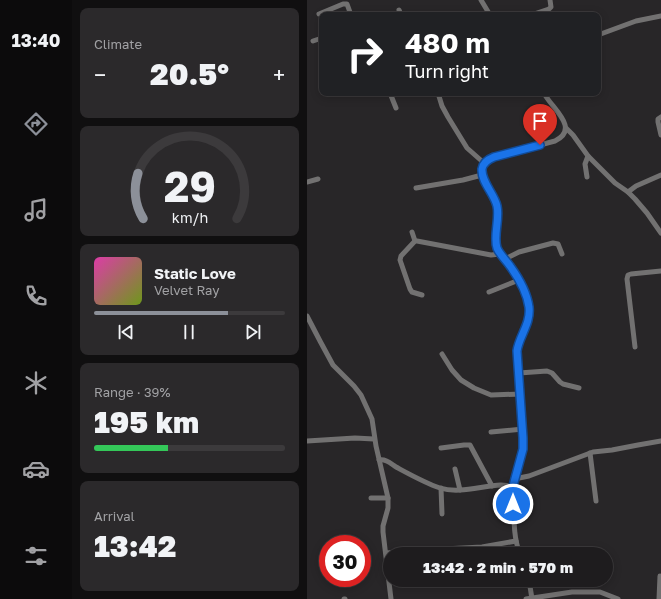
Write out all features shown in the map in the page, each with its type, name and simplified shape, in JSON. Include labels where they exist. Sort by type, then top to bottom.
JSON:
[{"type":"street","points":[[481,0],[488,12]]},
{"type":"street","points":[[540,12],[551,7],[550,0]]},
{"type":"street","points":[[324,12],[343,4],[347,4],[350,12]]},
{"type":"street","points":[[601,33],[636,21],[661,16]]},
{"type":"street","points":[[313,41],[319,39]]},
{"type":"street","points":[[391,96],[396,108]]},
{"type":"street","points":[[439,96],[443,106],[467,148],[484,163]]},
{"type":"street","points":[[545,96],[563,120],[566,128],[588,156],[615,183],[628,192],[661,233]]},
{"type":"street","points":[[661,117],[658,119],[661,133]]},
{"type":"street","points":[[518,547],[514,522],[513,486],[523,449],[518,347],[528,321],[529,312],[527,301],[519,280],[498,250],[496,241],[497,208],[482,175],[482,166],[488,159],[560,139],[566,128]]},
{"type":"street","points":[[587,177],[585,164],[588,156]]},
{"type":"street","points":[[628,192],[636,186],[661,174]]},
{"type":"street","points":[[416,188],[463,180],[482,175]]},
{"type":"street","points":[[307,182],[318,179]]},
{"type":"street","points":[[412,232],[415,242]]},
{"type":"street","points":[[422,295],[412,292],[410,289],[400,260],[401,256],[415,242],[417,241],[491,255],[500,254]]},
{"type":"street","points":[[505,260],[519,252],[553,243],[558,244],[562,254]]},
{"type":"street","points":[[635,347],[627,279],[628,275],[661,271]]},
{"type":"street","points":[[489,292],[519,280]]},
{"type":"street","points":[[307,316],[333,365],[361,395],[372,419],[379,460],[388,498],[388,508],[383,526],[385,547]]},
{"type":"street","points":[[442,354],[452,370],[461,380],[474,388],[491,394],[521,394]]},
{"type":"street","points":[[519,373],[547,371],[552,373],[559,382],[579,388]]},
{"type":"street","points":[[491,432],[523,429]]},
{"type":"street","points":[[307,441],[355,438],[375,439]]},
{"type":"street","points":[[514,479],[529,476],[593,452],[661,441]]},
{"type":"street","points":[[441,448],[470,445],[492,486]]},
{"type":"street","points":[[590,453],[596,501]]},
{"type":"street","points":[[379,460],[383,459],[441,488],[460,490],[502,485],[513,486]]},
{"type":"street","points":[[455,469],[460,490]]},
{"type":"street","points":[[441,488],[442,514]]},
{"type":"street","points":[[371,498],[388,498]]},
{"type":"street","points":[[482,547],[516,541]]},
{"type":"street","points":[[659,599],[660,576]]},
{"type":"street","points":[[390,587],[391,599]]},
{"type":"street","points":[[530,587],[532,598]]},
{"type":"street","points":[[526,599],[572,592],[600,592],[618,599]]},
{"type":"route","points":[[513,504],[514,479],[523,449],[523,429],[517,351],[528,321],[529,306],[515,274],[498,250],[496,241],[498,213],[496,202],[482,175],[482,166],[488,159],[540,145]]}]
